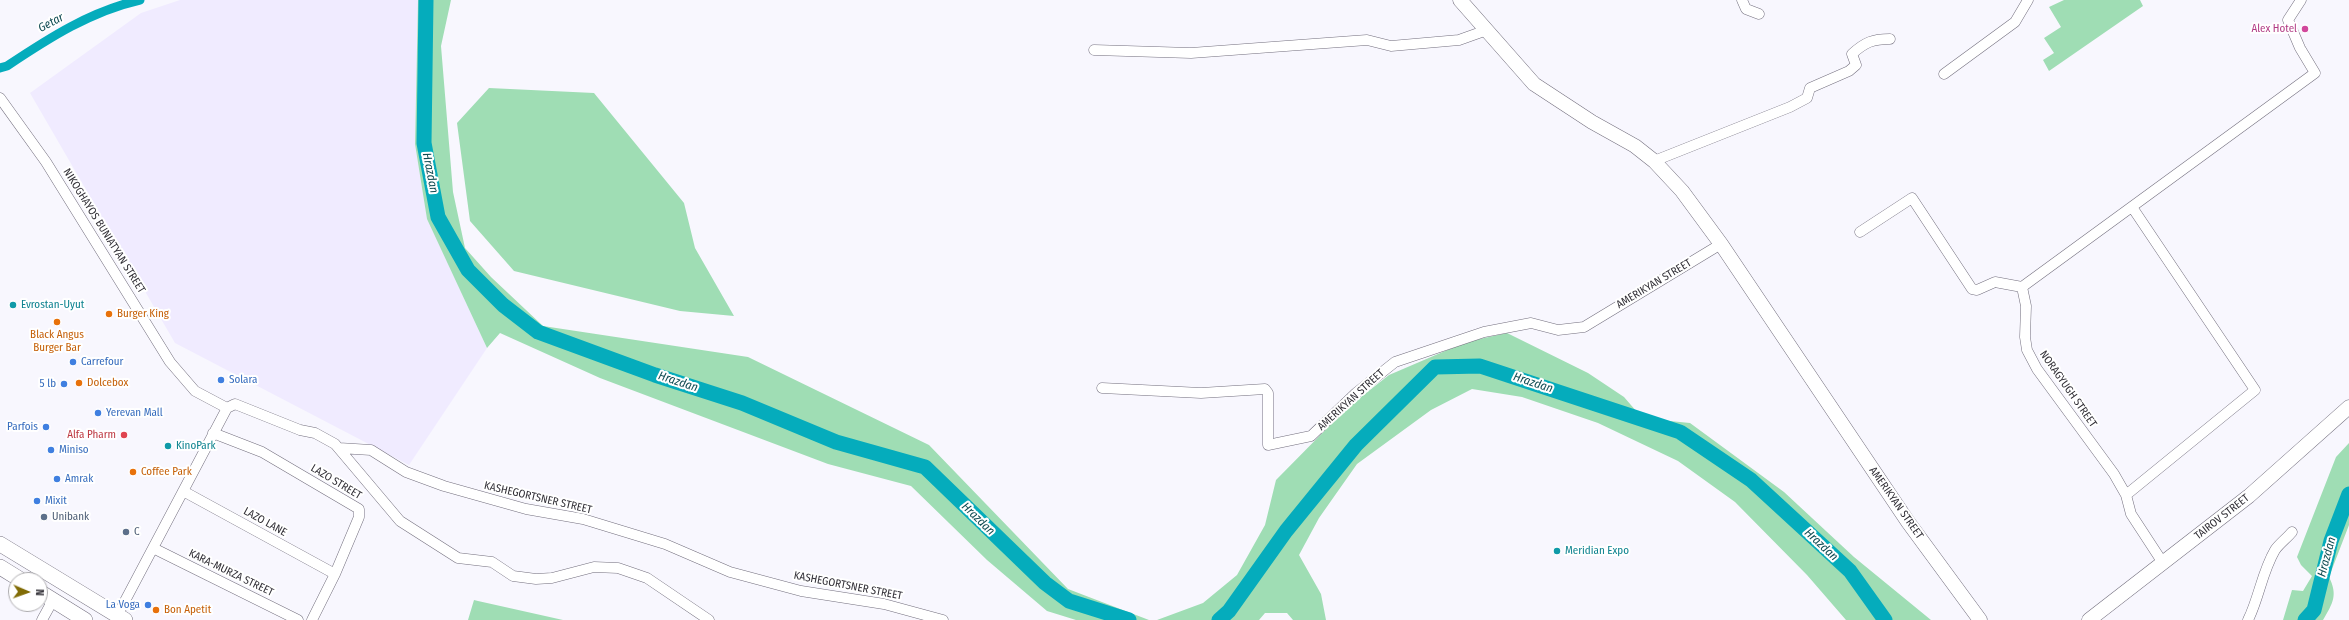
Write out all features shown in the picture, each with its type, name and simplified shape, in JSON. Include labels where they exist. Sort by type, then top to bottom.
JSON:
[{"type":"main road","points":[[0,544],[121,618]]},
{"type":"main road","points":[[48,597],[85,620]]},
{"type":"street","name":"AMERIKYAN STREET","points":[[1460,0],[1534,84],[1592,122],[1635,146],[1654,161],[1682,191],[1721,244],[1908,522],[1980,620]]},
{"type":"street","points":[[1742,0],[1746,9],[1759,14]]},
{"type":"street","points":[[1944,74],[2015,22],[2028,0]]},
{"type":"street","points":[[1860,232],[1912,198],[1972,289],[1977,290],[1995,282],[2022,287],[2315,72],[2300,48],[2288,20],[2301,0]]},
{"type":"street","points":[[1094,50],[1191,53],[1367,40],[1391,46],[1459,40],[1487,30]]},
{"type":"street","points":[[1654,161],[1790,107],[1807,98],[1810,88],[1848,71],[1856,65],[1852,54],[1866,42],[1876,39],[1890,39]]},
{"type":"street","name":"NIKOGHAYOS BUNIATYAN STREET","points":[[0,98],[46,162],[170,362],[195,391],[227,408]]},
{"type":"street","points":[[2126,495],[2255,390],[2132,207]]},
{"type":"street","name":"AMERIKYAN STREET","points":[[1102,388],[1201,393],[1264,389],[1268,393],[1268,445],[1311,436],[1356,393],[1395,362],[1484,332],[1531,323],[1558,330],[1584,326],[1721,244]]},
{"type":"street","name":"NORAGYUGH STREET","points":[[2022,287],[2026,306],[2024,336],[2027,350],[2037,369],[2114,474],[2126,495],[2131,514],[2163,563]]},
{"type":"street","name":"KASHEGORTSNER STREET","points":[[227,408],[235,404],[247,408],[300,430],[315,433],[339,448],[356,471],[369,483],[400,521],[458,558],[492,562],[513,576],[536,579],[552,578],[594,567],[618,568],[647,578],[709,620]]},
{"type":"street","name":"TAIROV STREET","points":[[2089,620],[2249,496],[2349,407]]},
{"type":"street","points":[[121,618],[153,548],[227,408]]},
{"type":"street","name":"LAZO STREET","points":[[213,433],[262,452],[359,509],[359,517],[335,574],[312,620]]},
{"type":"street","name":"KASHEGORTSNER STREET","points":[[339,448],[371,450],[406,472],[444,486],[526,508],[583,519],[664,544],[730,572],[801,591],[884,604],[943,620]]},
{"type":"street","name":"LAZO LANE","points":[[183,491],[335,574]]},
{"type":"street","points":[[2248,620],[2257,601],[2258,588],[2275,550],[2292,532]]},
{"type":"street","name":"KARA-MURZA STREET","points":[[153,548],[298,620]]},
{"type":"street","points":[[42,620],[53,600]]},
{"type":"shaded area","points":[[180,0],[418,0],[415,144],[427,218],[487,348],[409,465],[175,343],[30,93],[141,13]]},
{"type":"green space","points":[[418,0],[451,0],[441,46],[453,192],[465,248],[491,277],[543,326],[748,357],[929,445],[1068,589],[1149,620],[1076,620],[1047,611],[987,560],[911,486],[828,464],[600,378],[500,333],[487,348],[427,219],[415,144]]},
{"type":"green space","points":[[2064,0],[2140,0],[2143,6],[2049,71],[2043,60],[2054,53],[2044,38],[2061,27],[2049,7]]},
{"type":"green space","points":[[489,88],[594,93],[684,203],[695,248],[734,316],[680,311],[514,271],[470,221],[457,123]]},
{"type":"green space","points":[[1507,333],[1588,373],[1624,397],[1637,412],[1660,420],[1690,423],[1784,492],[1854,557],[1931,620],[1846,620],[1807,575],[1735,502],[1678,461],[1598,423],[1522,397],[1472,389],[1431,410],[1357,464],[1319,518],[1299,555],[1321,594],[1326,620],[1293,620],[1287,613],[1265,613],[1259,620],[1157,620],[1203,603],[1237,575],[1265,525],[1276,480],[1347,408],[1389,375],[1466,342]]},
{"type":"green space","points":[[2349,443],[2349,525],[2329,577],[2334,594],[2332,604],[2323,620],[2283,620],[2292,590],[2303,591],[2312,576],[2301,565],[2297,557],[2336,457]]},
{"type":"green space","points":[[474,600],[478,601],[563,620],[468,620]]},
{"type":"waterway","name":"Getar","points":[[0,68],[7,66],[39,45],[87,18],[140,0]]},
{"type":"waterway","name":"Hrazdan","points":[[426,0],[424,143],[438,217],[468,270],[503,305],[538,332],[655,375],[742,403],[836,442],[925,467],[1045,583],[1069,601],[1129,620]]},
{"type":"waterway","name":"Hrazdan","points":[[1219,620],[1229,611],[1286,531],[1356,445],[1435,367],[1480,366],[1680,432],[1751,480],[1850,571],[1885,620]]},
{"type":"waterway","name":"Hrazdan","points":[[2305,620],[2314,610],[2331,541],[2349,494]]},
{"type":"place","name":"Alex Hotel","points":[[2305,29]]},
{"type":"place","name":"Evrostan-Uyut","points":[[13,305]]},
{"type":"place","name":"Burger King","points":[[109,314]]},
{"type":"place","name":"Black Angus Burger Bar","points":[[57,322]]},
{"type":"place","name":"Carrefour","points":[[73,362]]},
{"type":"place","name":"Solara","points":[[221,380]]},
{"type":"place","name":"Dolcebox","points":[[79,383]]},
{"type":"place","name":"5 lb","points":[[64,384]]},
{"type":"place","name":"Yerevan Mall","points":[[98,413]]},
{"type":"place","name":"Parfois","points":[[46,427]]},
{"type":"place","name":"Alfa Pharm","points":[[124,435]]},
{"type":"place","name":"KinoPark","points":[[168,446]]},
{"type":"place","name":"Miniso","points":[[51,450]]},
{"type":"place","name":"Coffee Park","points":[[133,472]]},
{"type":"place","name":"Amrak","points":[[57,479]]},
{"type":"place","name":"Mixit","points":[[37,501]]},
{"type":"place","name":"Unibank","points":[[44,517]]},
{"type":"place","name":"C","points":[[126,532]]},
{"type":"place","name":"Meridian Expo","points":[[1557,551]]},
{"type":"place","name":"La Voga","points":[[148,605]]},
{"type":"place","name":"Bon Apetit","points":[[156,610]]}]
